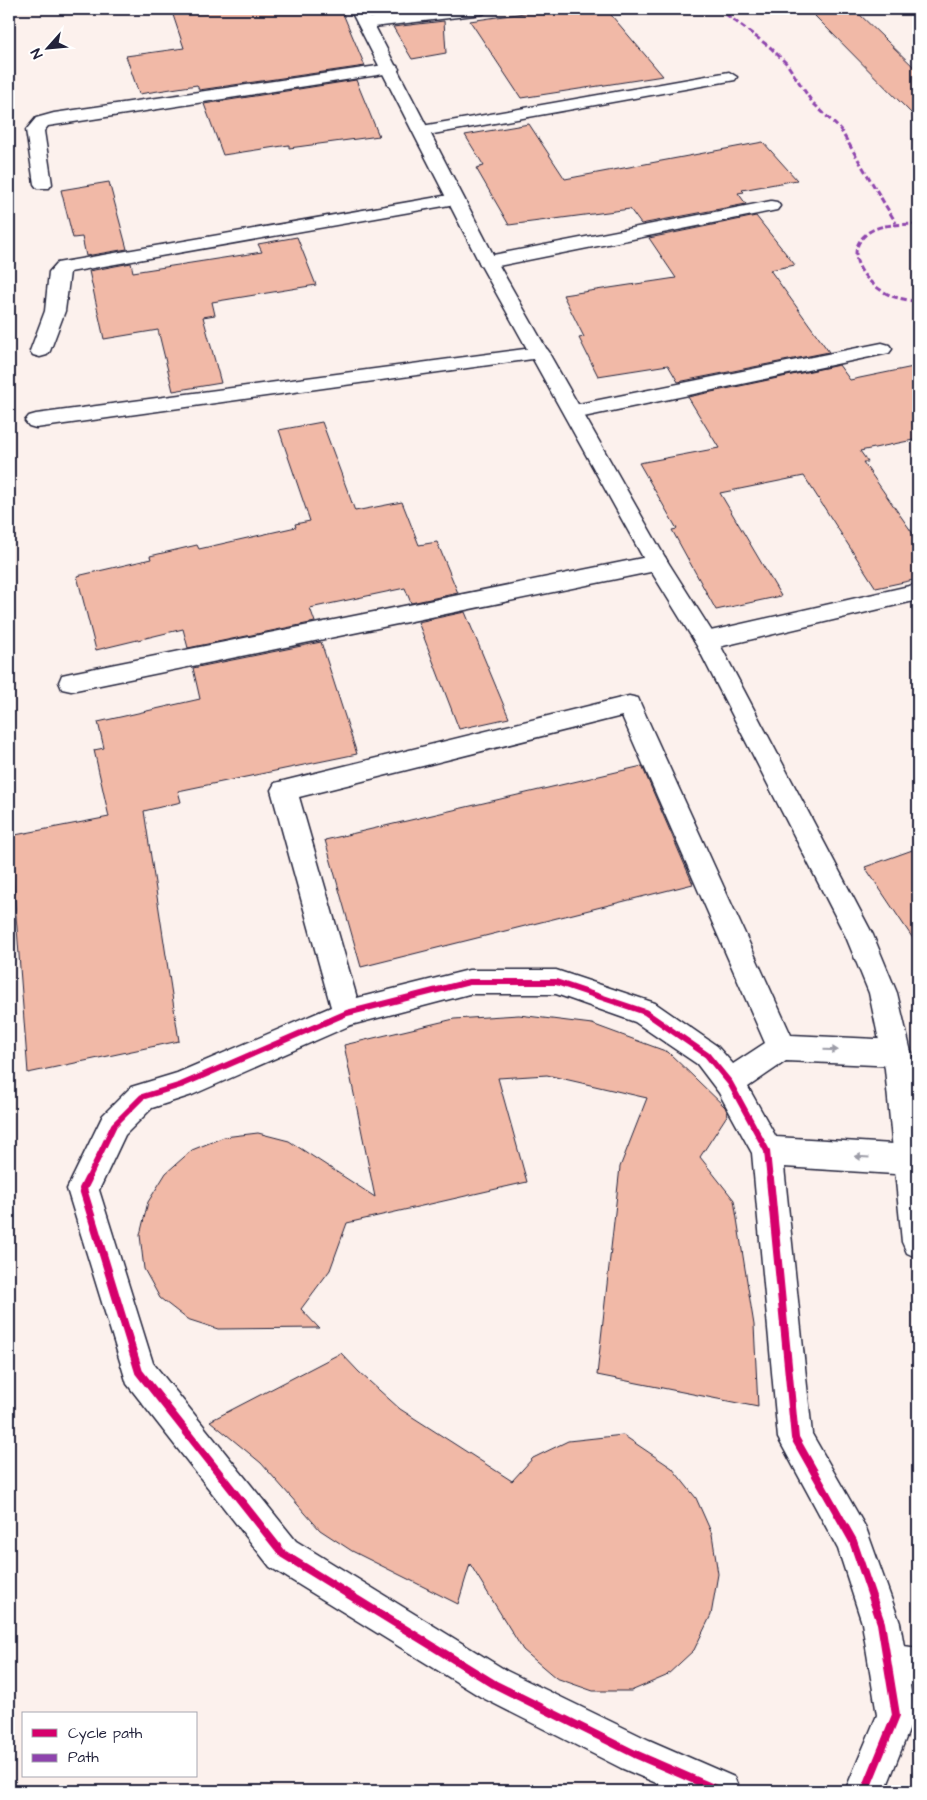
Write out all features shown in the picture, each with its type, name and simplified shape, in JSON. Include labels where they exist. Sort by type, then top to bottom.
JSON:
[{"type":"street","points":[[483,9],[361,16],[391,69],[488,262],[574,412],[657,563],[706,641],[859,935],[883,993],[905,1062],[910,1160],[918,1242]]},
{"type":"street","points":[[43,184],[35,130],[42,122],[54,118],[391,69]]},
{"type":"street","points":[[422,131],[730,77]]},
{"type":"street","points":[[40,350],[55,311],[59,272],[64,267],[456,199]]},
{"type":"street","points":[[488,262],[771,206]]},
{"type":"street","points":[[574,412],[882,349]]},
{"type":"street","points":[[36,421],[540,353]]},
{"type":"street","points":[[71,682],[657,563]]},
{"type":"street","points":[[706,641],[918,592]]},
{"type":"street","points":[[346,1013],[284,790],[630,705],[782,1048]]},
{"type":"street","points":[[720,1791],[636,1754],[494,1684],[283,1554],[140,1372],[84,1189],[114,1125],[142,1097],[181,1086],[346,1013],[469,982],[556,982],[645,1012],[707,1055],[730,1083],[767,1151],[795,1438],[853,1541],[881,1623],[903,1665],[896,1715],[866,1791]]},
{"type":"street","points":[[730,1083],[782,1048],[905,1062]]},
{"type":"street","points":[[767,1151],[910,1160]]},
{"type":"building","points":[[171,9],[341,9],[365,66],[199,90],[197,85],[139,94],[126,56],[184,48]]},
{"type":"building","points":[[382,9],[431,9],[385,14]]},
{"type":"building","points":[[551,9],[606,9],[663,76],[521,98],[470,21]]},
{"type":"building","points":[[822,9],[854,9],[918,71],[918,120],[815,16]]},
{"type":"building","points":[[444,21],[446,53],[412,59],[393,27]]},
{"type":"building","points":[[356,80],[379,136],[289,148],[289,145],[223,155],[204,104]]},
{"type":"building","points":[[529,124],[565,179],[763,142],[797,180],[742,190],[744,192],[738,193],[746,204],[641,224],[630,209],[509,225],[476,168],[484,166],[465,135]]},
{"type":"building","points":[[109,182],[127,249],[86,256],[82,237],[73,238],[61,190]]},
{"type":"building","points":[[756,216],[795,265],[770,270],[829,352],[678,382],[668,365],[598,376],[579,338],[584,337],[563,295],[676,278],[649,238]]},
{"type":"building","points":[[297,237],[316,285],[212,302],[215,315],[203,317],[221,383],[173,391],[158,330],[104,339],[89,271],[131,263],[133,272],[262,252],[258,244]]},
{"type":"building","points":[[839,365],[850,380],[918,366],[918,439],[860,451],[868,462],[863,462],[918,541],[918,579],[876,588],[804,476],[720,493],[781,596],[716,610],[672,530],[677,529],[639,463],[719,448],[688,397]]},
{"type":"building","points":[[322,422],[355,511],[402,502],[419,545],[437,542],[458,593],[411,603],[405,588],[310,608],[315,622],[188,648],[183,629],[96,650],[77,576],[151,559],[150,556],[197,545],[199,549],[296,527],[295,524],[310,521],[279,430]]},
{"type":"building","points":[[465,612],[509,718],[459,729],[418,622]]},
{"type":"building","points":[[321,642],[357,754],[178,791],[181,802],[144,811],[179,1041],[28,1073],[10,836],[109,817],[94,750],[104,748],[98,722],[200,699],[193,668]]},
{"type":"building","points":[[642,766],[693,884],[361,967],[325,840]]},
{"type":"building","points":[[918,848],[918,946],[865,867]]},
{"type":"building","points":[[519,1015],[592,1024],[668,1052],[725,1107],[728,1114],[700,1157],[734,1200],[754,1325],[758,1407],[597,1375],[620,1167],[647,1098],[547,1075],[498,1078],[527,1182],[347,1223],[330,1270],[301,1309],[319,1328],[218,1329],[187,1319],[160,1298],[144,1269],[140,1235],[148,1202],[166,1173],[192,1150],[224,1137],[258,1133],[289,1141],[375,1197],[344,1045],[454,1019]]},
{"type":"building","points":[[341,1353],[400,1409],[512,1481],[533,1458],[568,1441],[623,1435],[672,1468],[696,1498],[712,1534],[718,1574],[711,1615],[694,1650],[666,1676],[631,1691],[593,1691],[556,1678],[523,1650],[470,1564],[458,1604],[352,1551],[320,1530],[261,1463],[210,1421]]},
{"type":"marked path","points":[[719,9],[771,48],[787,64],[812,102],[840,129],[896,223]]},
{"type":"marked path","points":[[918,224],[889,225],[870,232],[858,243],[855,257],[860,272],[872,285],[892,296],[918,302]]},
{"type":"cycle path","points":[[720,1791],[635,1754],[494,1684],[283,1554],[139,1372],[83,1189],[114,1125],[142,1097],[181,1085],[347,1013],[469,982],[556,982],[645,1012],[707,1055],[730,1083],[767,1151],[795,1438],[853,1541],[881,1623],[896,1715],[865,1791]]}]
